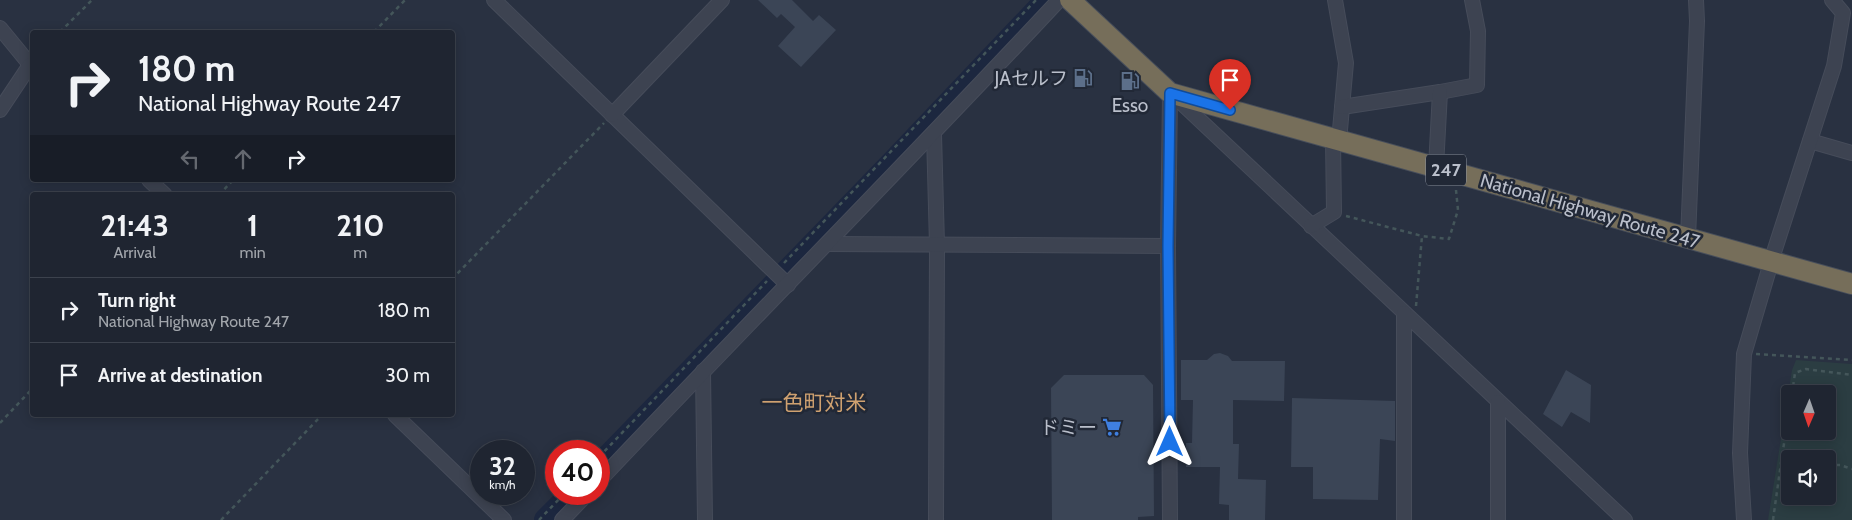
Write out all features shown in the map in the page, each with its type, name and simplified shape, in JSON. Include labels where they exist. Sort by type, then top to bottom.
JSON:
[{"type":"highway","name":"National Highway Route 247","points":[[1070,0],[1170,93],[1852,284]]},
{"type":"street","points":[[494,0],[788,285]]},
{"type":"street","points":[[612,115],[722,0]]},
{"type":"street","points":[[610,469],[934,134],[1059,0]]},
{"type":"street","points":[[1311,226],[1334,212],[1336,140],[1342,107],[1346,64],[1336,0]]},
{"type":"street","points":[[1342,107],[1440,92],[1476,84],[1478,31],[1472,0]]},
{"type":"street","points":[[1688,238],[1696,0]]},
{"type":"street","points":[[1744,520],[1740,453],[1744,354],[1771,262],[1834,66],[1848,14],[1832,0]]},
{"type":"street","points":[[0,28],[30,65]]},
{"type":"street","points":[[0,110],[30,67]]},
{"type":"street","points":[[1436,168],[1440,92]]},
{"type":"street","points":[[1170,93],[1625,520]]},
{"type":"street","points":[[1170,93],[1168,246],[1170,520]]},
{"type":"street","points":[[934,134],[937,245],[936,520]]},
{"type":"street","points":[[1810,141],[1852,153]]},
{"type":"street","points":[[151,182],[162,192]]},
{"type":"street","points":[[827,244],[1168,246]]},
{"type":"street","points":[[1404,520],[1409,318]]},
{"type":"street","points":[[703,371],[705,520]]},
{"type":"street","points":[[1498,402],[1498,520]]},
{"type":"street","points":[[397,417],[504,520]]},
{"type":"street","points":[[562,520],[576,505]]},
{"type":"path","points":[[62,30],[92,0]]},
{"type":"path","points":[[376,30],[405,0]]},
{"type":"path","points":[[610,446],[1036,0]]},
{"type":"path","points":[[455,276],[612,115]]},
{"type":"path","points":[[221,192],[231,182]]},
{"type":"path","points":[[1334,212],[1422,236],[1449,239],[1458,210],[1456,190]]},
{"type":"path","points":[[1409,318],[1422,236]]},
{"type":"path","points":[[1744,354],[1852,360]]},
{"type":"path","points":[[1793,385],[1795,373],[1806,369],[1852,375]]},
{"type":"path","points":[[0,423],[30,391]]},
{"type":"path","points":[[221,520],[320,417]]},
{"type":"path","points":[[1773,520],[1781,463]]},
{"type":"path","points":[[1836,465],[1852,469]]},
{"type":"path","points":[[539,520],[553,505]]},
{"type":"shaded area","points":[[1796,360],[1852,364],[1852,520],[1768,520],[1781,439],[1836,440],[1836,385],[1790,385]]},
{"type":"building","points":[[758,0],[792,0],[813,21],[819,15],[836,30],[801,67],[778,46],[795,27],[781,14],[777,18]]},
{"type":"building","points":[[1220,353],[1228,356],[1232,361],[1285,361],[1284,401],[1233,400],[1233,444],[1239,444],[1238,479],[1266,480],[1265,520],[1229,520],[1229,505],[1219,504],[1220,467],[1186,467],[1186,443],[1192,443],[1193,400],[1181,400],[1181,360],[1207,360],[1214,354]]},
{"type":"building","points":[[1566,370],[1591,385],[1590,423],[1571,412],[1562,427],[1543,414]]},
{"type":"building","points":[[1064,375],[1144,375],[1153,385],[1154,516],[1138,517],[1138,520],[1052,520],[1051,388]]},
{"type":"building","points":[[1292,398],[1395,401],[1395,441],[1380,439],[1378,500],[1313,499],[1313,467],[1291,467]]},
{"type":"waterway","points":[[610,455],[1047,0]]},
{"type":"waterway","points":[[546,520],[561,505]]},
{"type":"place","name":"JAセルフ","points":[[1083,78]]},
{"type":"place","name":"Esso","points":[[1130,81]]},
{"type":"place","name":"ドミー","points":[[1112,427]]},
{"type":"district","name":"一色町対米","points":[[814,402]]},
{"type":"route","points":[[1170,442],[1168,246],[1170,93],[1230,110]]}]
